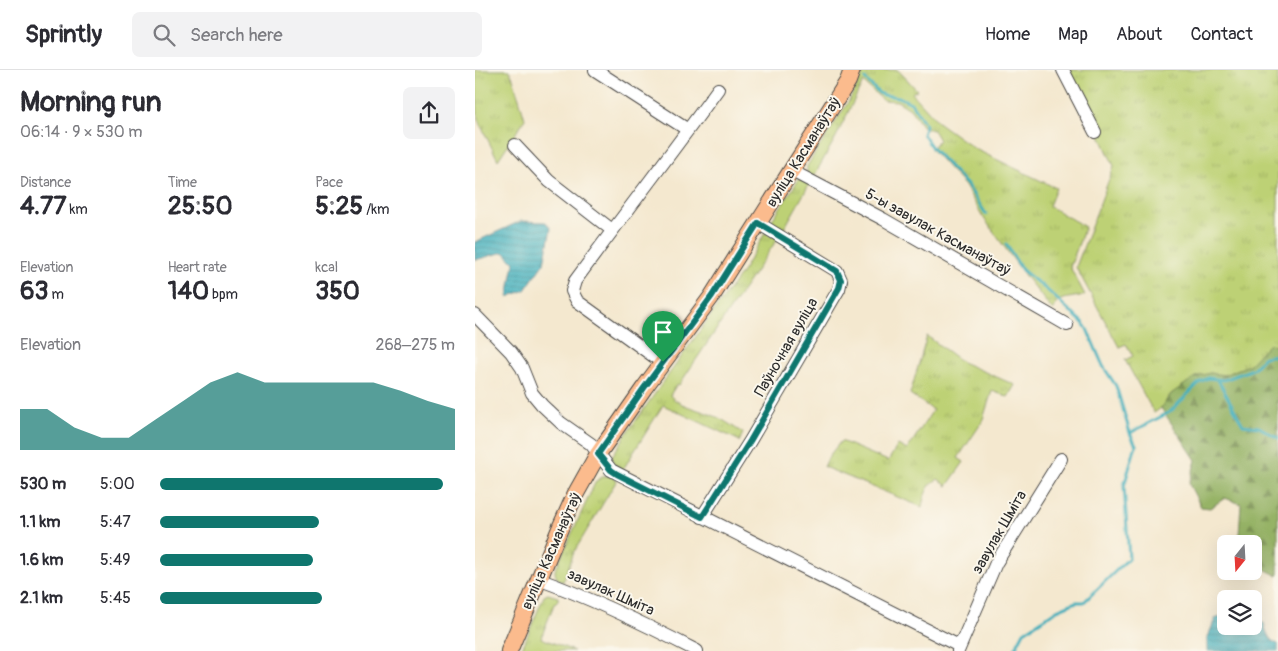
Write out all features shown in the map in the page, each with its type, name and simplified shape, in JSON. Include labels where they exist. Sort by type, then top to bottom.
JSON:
[{"type":"main road","name":"вуліца Касманаўтаў","points":[[509,651],[575,495],[598,454],[712,296],[848,82],[853,70]]},
{"type":"street","points":[[595,70],[688,130]]},
{"type":"street","points":[[1063,70],[1095,132]]},
{"type":"street","points":[[663,362],[577,300],[573,291],[575,281],[718,89]]},
{"type":"street","points":[[515,145],[549,181],[613,230]]},
{"type":"street","name":"5-ы завулак Касманаўтаў","points":[[792,171],[883,219],[1067,325]]},
{"type":"street","name":"Паўночная вуліца","points":[[702,517],[750,441],[839,288],[841,280],[837,271],[758,223]]},
{"type":"street","points":[[475,315],[511,352],[522,368],[532,393],[542,405],[561,423],[591,444],[611,470],[959,649]]},
{"type":"street","name":"завулак Шміта","points":[[959,649],[996,563],[1061,459]]},
{"type":"street","name":"завулак Шміта","points":[[538,579],[588,598],[645,624],[697,651]]},
{"type":"green space","points":[[475,70],[509,70],[525,119],[498,160],[478,120]]},
{"type":"green space","points":[[865,70],[898,70],[917,90],[912,93],[939,123],[975,149],[1056,188],[1049,206],[1085,227],[1070,267],[1085,295],[1057,302],[1053,311],[983,217],[965,186],[931,149],[939,140],[933,130],[923,127],[910,109],[897,101],[883,100],[863,82],[813,178],[807,173],[807,166],[849,101]]},
{"type":"green space","points":[[1068,70],[1278,70],[1278,347],[1269,345],[1249,365],[1224,375],[1210,373],[1171,394],[1161,408],[1154,413],[1125,360],[1133,356],[1126,344],[1119,347],[1076,267],[1114,166]]},
{"type":"green space","points":[[799,179],[810,183],[781,234],[770,226],[770,223]]},
{"type":"green space","points":[[765,233],[778,238],[679,385],[677,384],[670,395],[678,402],[716,417],[743,433],[739,442],[663,405],[622,471],[614,466],[612,456],[744,269]]},
{"type":"green space","points":[[927,336],[962,362],[1015,385],[1008,397],[992,391],[982,422],[958,458],[964,462],[947,486],[938,479],[931,484],[925,495],[922,507],[824,467],[829,456],[841,441],[888,461],[898,445],[907,450],[933,410],[910,394]]},
{"type":"green space","points":[[1269,344],[1278,347],[1278,576],[1263,568],[1263,535],[1239,535],[1241,504],[1225,498],[1210,508],[1201,507],[1189,484],[1196,460],[1161,408],[1171,394],[1195,377],[1210,373],[1224,375],[1249,365]]},
{"type":"green space","points":[[604,476],[610,476],[617,480],[574,552],[563,582],[557,578],[555,570],[596,481]]},
{"type":"green space","points":[[548,594],[558,597],[558,600],[554,604],[541,638],[574,651],[521,651],[544,596]]},
{"type":"water","points":[[521,221],[546,222],[551,229],[544,263],[525,290],[508,297],[514,263],[504,252],[475,260],[475,242]]},
{"type":"water","points":[[1217,618],[1217,635],[1262,635],[1262,623],[1264,623],[1270,638],[1278,644],[1278,651],[1207,651],[1207,639]]},
{"type":"waterway","points":[[865,79],[879,93],[899,97],[911,103],[926,125],[923,134],[932,148],[967,185],[986,214]]},
{"type":"waterway","points":[[1006,244],[1022,270],[1047,290],[1083,323],[1087,329],[1103,366],[1116,386],[1130,433],[1136,445],[1124,486],[1129,558],[1084,602],[1076,602],[1057,610],[1024,632],[1014,651]]},
{"type":"waterway","points":[[1130,433],[1170,412],[1200,382],[1208,378],[1224,380],[1253,369],[1264,357],[1278,355]]},
{"type":"waterway","points":[[1218,380],[1243,425],[1259,427],[1278,438]]},
{"type":"route","points":[[758,223],[837,271],[841,280],[839,288],[750,441],[702,517],[617,474],[611,470],[598,454],[663,362],[712,296],[758,223]]}]
